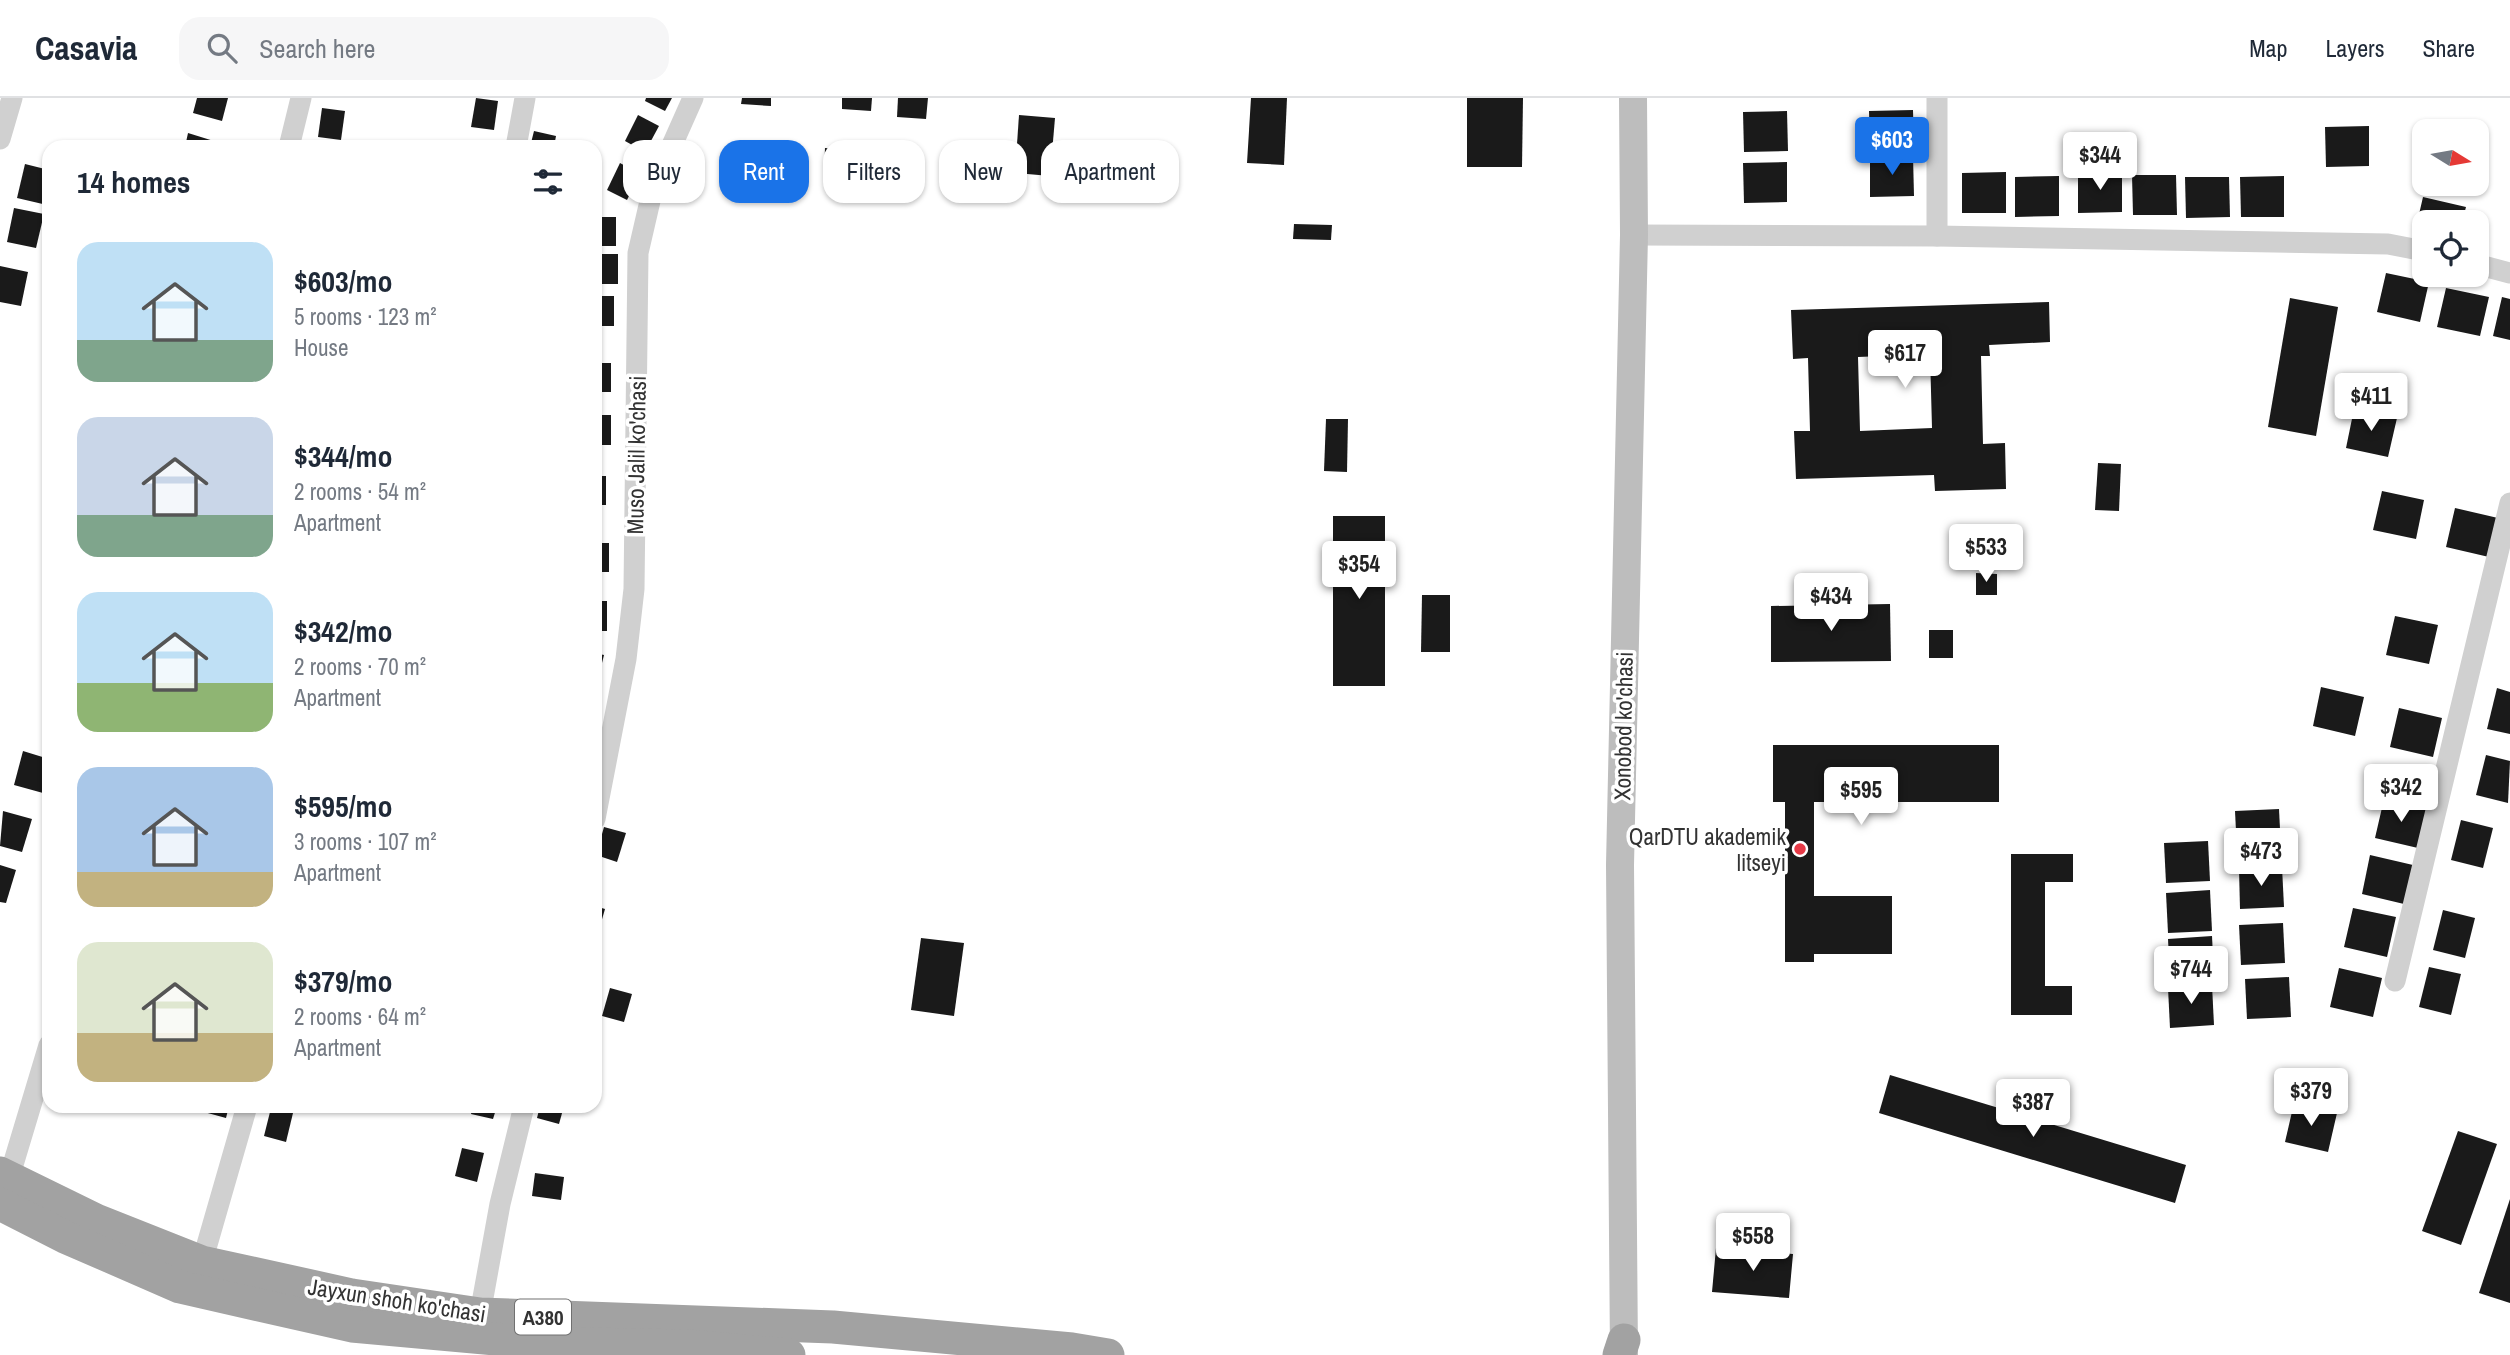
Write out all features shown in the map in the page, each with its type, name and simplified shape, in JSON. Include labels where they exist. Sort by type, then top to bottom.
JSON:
[{"type":"highway","name":"Jayxun shoh ko'chasi","points":[[3,1185],[202,1262],[352,1295],[480,1314],[833,1327],[1072,1349],[1108,1355]]},
{"type":"highway","name":"Jayxun shoh ko'chasi","points":[[3,1185],[65,1237],[180,1287],[352,1326],[539,1343],[789,1355]]},
{"type":"main road","name":"Xonobod ko'chasi","points":[[1623,1350],[1620,865],[1634,235],[1633,98]]},
{"type":"street","points":[[291,140],[301,98]]},
{"type":"street","points":[[517,140],[526,98]]},
{"type":"street","name":"Muso Jalil ko'chasi","points":[[602,781],[626,659],[634,589],[638,253],[653,188],[694,98]]},
{"type":"street","points":[[1937,98],[1937,236]]},
{"type":"street","points":[[0,139],[6,107]]},
{"type":"street","points":[[1634,235],[1937,236],[2388,244],[2412,249]]},
{"type":"street","points":[[2489,267],[2510,273]]},
{"type":"street","points":[[2395,981],[2510,503]]},
{"type":"street","points":[[3,1185],[42,1066]]},
{"type":"street","points":[[202,1262],[245,1113]]},
{"type":"street","points":[[480,1314],[500,1204],[522,1113]]},
{"type":"building","points":[[197,98],[228,98],[222,121],[193,113]]},
{"type":"building","points":[[476,98],[498,101],[494,130],[471,127]]},
{"type":"building","points":[[646,98],[672,98],[665,111],[645,101]]},
{"type":"building","points":[[742,98],[771,98],[771,106],[741,104]]},
{"type":"building","points":[[842,98],[872,98],[871,111],[842,109]]},
{"type":"building","points":[[898,98],[928,98],[926,119],[897,117]]},
{"type":"building","points":[[1251,98],[1287,98],[1284,165],[1247,163]]},
{"type":"building","points":[[1467,98],[1523,98],[1522,167],[1467,167]]},
{"type":"building","points":[[322,108],[345,111],[341,140],[318,137]]},
{"type":"building","points":[[1913,110],[1914,151],[1870,151],[1869,111]]},
{"type":"building","points":[[1787,111],[1788,151],[1744,152],[1743,112]]},
{"type":"building","points":[[638,115],[659,126],[651,140],[626,140]]},
{"type":"building","points":[[1019,115],[1055,118],[1053,140],[1041,140],[1041,175],[1027,174],[1027,140],[1017,140]]},
{"type":"building","points":[[2369,126],[2369,166],[2326,167],[2325,127]]},
{"type":"building","points":[[534,131],[556,136],[555,140],[532,140]]},
{"type":"building","points":[[188,133],[211,140],[186,140]]},
{"type":"building","points":[[1913,156],[1914,196],[1870,197],[1870,157]]},
{"type":"building","points":[[1787,162],[1787,202],[1744,203],[1743,163]]},
{"type":"building","points":[[620,163],[623,165],[623,198],[607,190]]},
{"type":"building","points":[[25,164],[42,168],[42,204],[17,198]]},
{"type":"building","points":[[2006,172],[2006,213],[1962,213],[1962,173]]},
{"type":"building","points":[[2122,172],[2122,212],[2078,213],[2078,173]]},
{"type":"building","points":[[2132,175],[2176,175],[2177,215],[2133,215]]},
{"type":"building","points":[[2059,176],[2059,216],[2015,217],[2015,177]]},
{"type":"building","points":[[2284,176],[2284,217],[2241,217],[2240,177]]},
{"type":"building","points":[[2185,177],[2229,177],[2230,217],[2186,218]]},
{"type":"building","points":[[2423,197],[2466,207],[2465,210],[2420,210]]},
{"type":"building","points":[[14,208],[42,214],[36,248],[7,242]]},
{"type":"building","points":[[602,217],[616,217],[616,246],[602,246]]},
{"type":"building","points":[[1294,224],[1332,225],[1331,240],[1293,239]]},
{"type":"building","points":[[602,254],[618,254],[618,284],[602,284]]},
{"type":"building","points":[[0,266],[28,272],[21,306],[0,302]]},
{"type":"building","points":[[2386,273],[2412,278],[2412,287],[2428,287],[2420,322],[2377,312]]},
{"type":"building","points":[[2446,288],[2489,297],[2480,336],[2437,327]]},
{"type":"building","points":[[602,296],[614,296],[614,326],[602,326]]},
{"type":"building","points":[[2502,297],[2510,299],[2510,340],[2493,336]]},
{"type":"building","points":[[2290,298],[2338,307],[2316,436],[2268,427]]},
{"type":"building","points":[[2049,302],[2050,342],[1989,345],[1990,356],[1981,356],[1983,444],[2005,443],[2006,489],[1935,491],[1934,475],[1796,479],[1794,431],[1810,431],[1808,358],[1793,359],[1791,310]],"holes":[[[1930,354],[1932,428],[1860,431],[1858,357]]]},
{"type":"building","points":[[602,363],[611,363],[611,392],[602,392]]},
{"type":"building","points":[[2354,409],[2397,418],[2388,457],[2346,448]]},
{"type":"building","points":[[602,415],[611,415],[611,445],[602,445]]},
{"type":"building","points":[[1326,419],[1348,419],[1347,472],[1324,471]]},
{"type":"building","points":[[2098,463],[2121,464],[2119,511],[2095,510]]},
{"type":"building","points":[[602,476],[606,476],[606,505],[602,505]]},
{"type":"building","points":[[2382,491],[2424,500],[2416,539],[2373,530]]},
{"type":"building","points":[[2455,508],[2498,518],[2489,557],[2446,547]]},
{"type":"building","points":[[1333,516],[1385,516],[1385,686],[1333,686]]},
{"type":"building","points":[[602,543],[609,543],[609,572],[602,572]]},
{"type":"building","points":[[1976,573],[1997,574],[1997,595],[1976,595]]},
{"type":"building","points":[[1422,595],[1450,595],[1450,652],[1421,652]]},
{"type":"building","points":[[602,601],[607,601],[607,631],[602,631]]},
{"type":"building","points":[[1890,604],[1891,661],[1771,662],[1771,606]]},
{"type":"building","points":[[2395,616],[2438,625],[2429,664],[2386,655]]},
{"type":"building","points":[[1929,630],[1953,630],[1953,658],[1929,658]]},
{"type":"building","points":[[2321,687],[2364,697],[2355,736],[2313,726]]},
{"type":"building","points":[[2497,688],[2510,692],[2510,734],[2487,729]]},
{"type":"building","points":[[2399,708],[2442,718],[2433,757],[2390,747]]},
{"type":"building","name":"QarDTU akademik litseyi","points":[[1773,745],[1999,745],[1999,802],[1814,802],[1814,896],[1892,896],[1892,954],[1814,954],[1814,962],[1785,962],[1785,802],[1773,802]]},
{"type":"building","points":[[23,751],[42,757],[42,793],[14,785]]},
{"type":"building","points":[[2486,755],[2510,761],[2508,803],[2476,795]]},
{"type":"building","points":[[2384,799],[2427,809],[2418,848],[2375,838]]},
{"type":"building","points":[[2279,809],[2281,849],[2237,851],[2235,811]]},
{"type":"building","points":[[3,811],[32,819],[22,852],[0,846]]},
{"type":"building","points":[[2461,820],[2493,828],[2483,868],[2451,860]]},
{"type":"building","points":[[604,827],[626,833],[617,862],[602,857]]},
{"type":"building","points":[[2208,841],[2210,881],[2166,883],[2164,843]]},
{"type":"building","points":[[2011,854],[2073,854],[2073,882],[2045,882],[2045,986],[2072,986],[2072,1015],[2011,1015]]},
{"type":"building","points":[[2370,855],[2413,865],[2404,904],[2362,894]]},
{"type":"building","points":[[0,865],[16,870],[6,903],[0,902]]},
{"type":"building","points":[[2282,867],[2284,907],[2240,909],[2239,869]]},
{"type":"building","points":[[2210,890],[2212,931],[2168,933],[2166,893]]},
{"type":"building","points":[[2353,908],[2396,917],[2387,957],[2344,947]]},
{"type":"building","points":[[2443,910],[2475,918],[2465,958],[2433,950]]},
{"type":"building","points":[[2283,923],[2285,963],[2241,965],[2239,925]]},
{"type":"building","points":[[2212,936],[2214,976],[2170,979],[2168,939]]},
{"type":"building","points":[[921,938],[964,943],[954,1016],[911,1010]]},
{"type":"building","points":[[2429,967],[2461,974],[2451,1015],[2419,1007]]},
{"type":"building","points":[[2339,968],[2382,978],[2373,1017],[2330,1007]]},
{"type":"building","points":[[2289,977],[2291,1017],[2247,1019],[2245,979]]},
{"type":"building","points":[[2212,985],[2214,1025],[2170,1028],[2168,988]]},
{"type":"building","points":[[610,988],[632,994],[624,1022],[602,1016]]},
{"type":"building","points":[[1890,1075],[2186,1165],[2175,1203],[1879,1113]]},
{"type":"building","points":[[2294,1103],[2337,1113],[2328,1152],[2285,1142]]},
{"type":"building","points":[[208,1113],[227,1113],[226,1118]]},
{"type":"building","points":[[270,1113],[293,1113],[286,1142],[264,1136]]},
{"type":"building","points":[[471,1113],[495,1113],[493,1119]]},
{"type":"building","points":[[538,1113],[562,1113],[559,1124],[537,1118]]},
{"type":"building","points":[[2458,1131],[2497,1144],[2461,1245],[2422,1231]]},
{"type":"building","points":[[462,1148],[484,1153],[477,1182],[455,1176]]},
{"type":"building","points":[[535,1173],[564,1177],[561,1200],[532,1196]]},
{"type":"building","points":[[2510,1199],[2510,1303],[2479,1293]]},
{"type":"building","points":[[1716,1248],[1793,1254],[1789,1298],[1712,1292]]},
{"type":"place","name":"QarDTU akademik litseyi","points":[[1800,849]]}]
